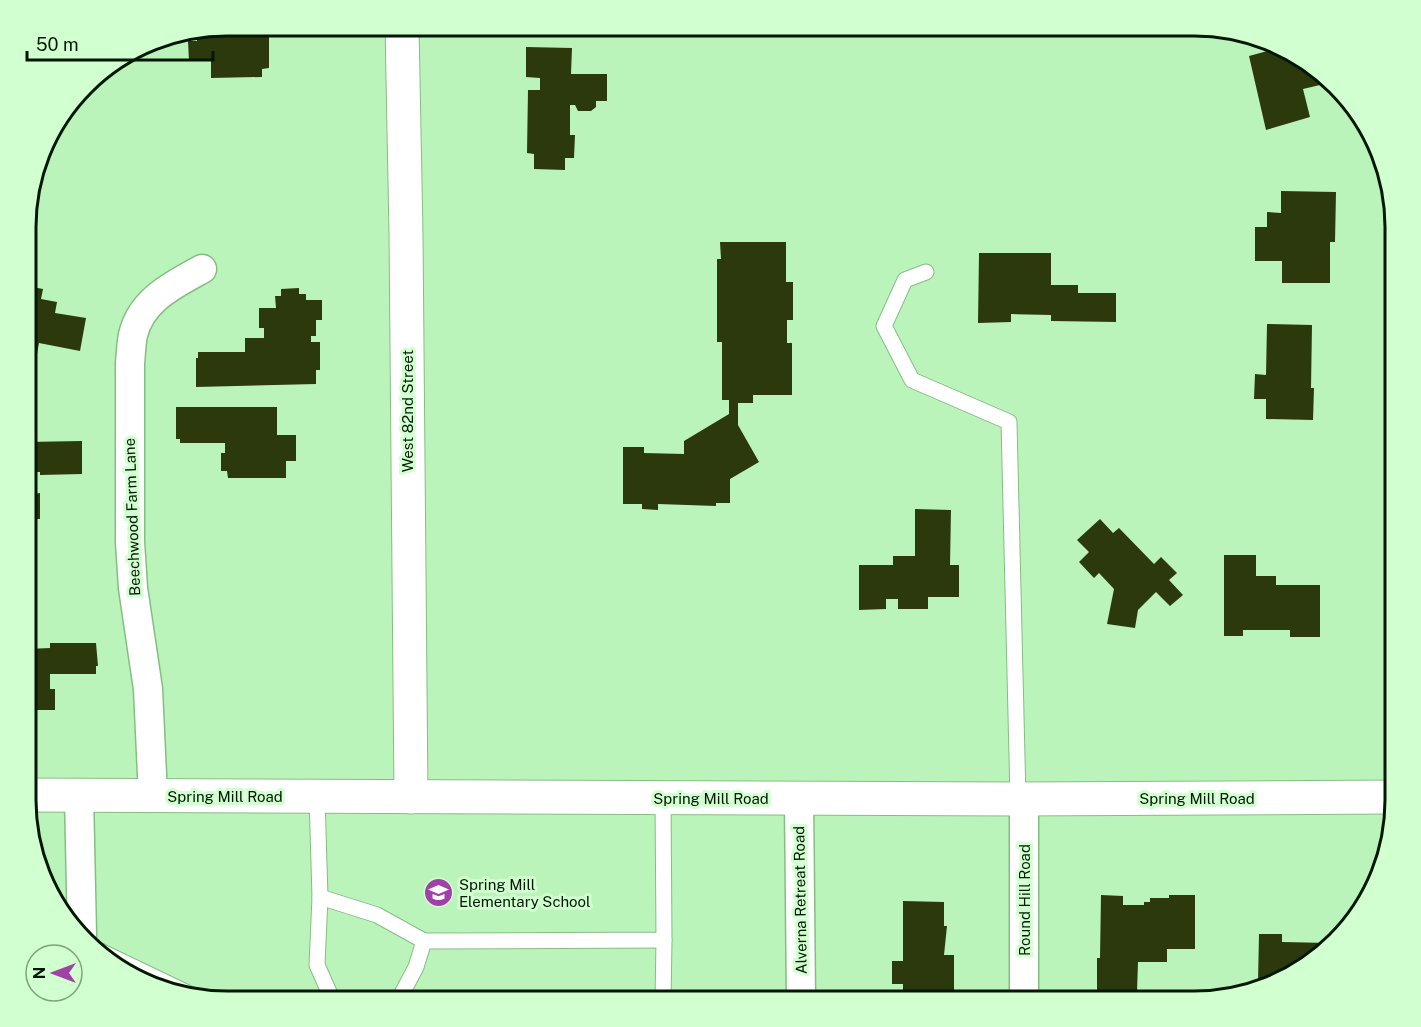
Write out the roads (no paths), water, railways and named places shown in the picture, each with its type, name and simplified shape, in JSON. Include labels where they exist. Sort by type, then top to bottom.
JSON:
[{"type":"street","name":"West 82nd Street","points":[[402,36],[411,797]]},
{"type":"street","name":"Beechwood Farm Lane","points":[[153,796],[148,689],[133,588],[131,554],[130,363],[133,334],[140,317],[152,301],[169,287],[202,269]]},
{"type":"street","name":"Spring Mill Road","points":[[36,795],[1021,799],[1385,797]]},
{"type":"street","points":[[78,795],[82,924]]},
{"type":"street","name":"Alverna Retreat Road","points":[[799,798],[801,991]]},
{"type":"street","name":"Round Hill Road","points":[[1021,799],[1024,991]]},
{"type":"lane","points":[[926,272],[905,280],[884,326],[912,380],[1009,422],[1021,799]]},
{"type":"lane","points":[[317,797],[320,897],[317,965],[329,991]]},
{"type":"lane","points":[[663,797],[663,991]]},
{"type":"lane","points":[[320,897],[376,915],[424,940],[664,940]]},
{"type":"lane","points":[[403,991],[416,967],[424,940]]},
{"type":"place","name":"Spring Mill Elementary School","points":[[438,893]]}]
